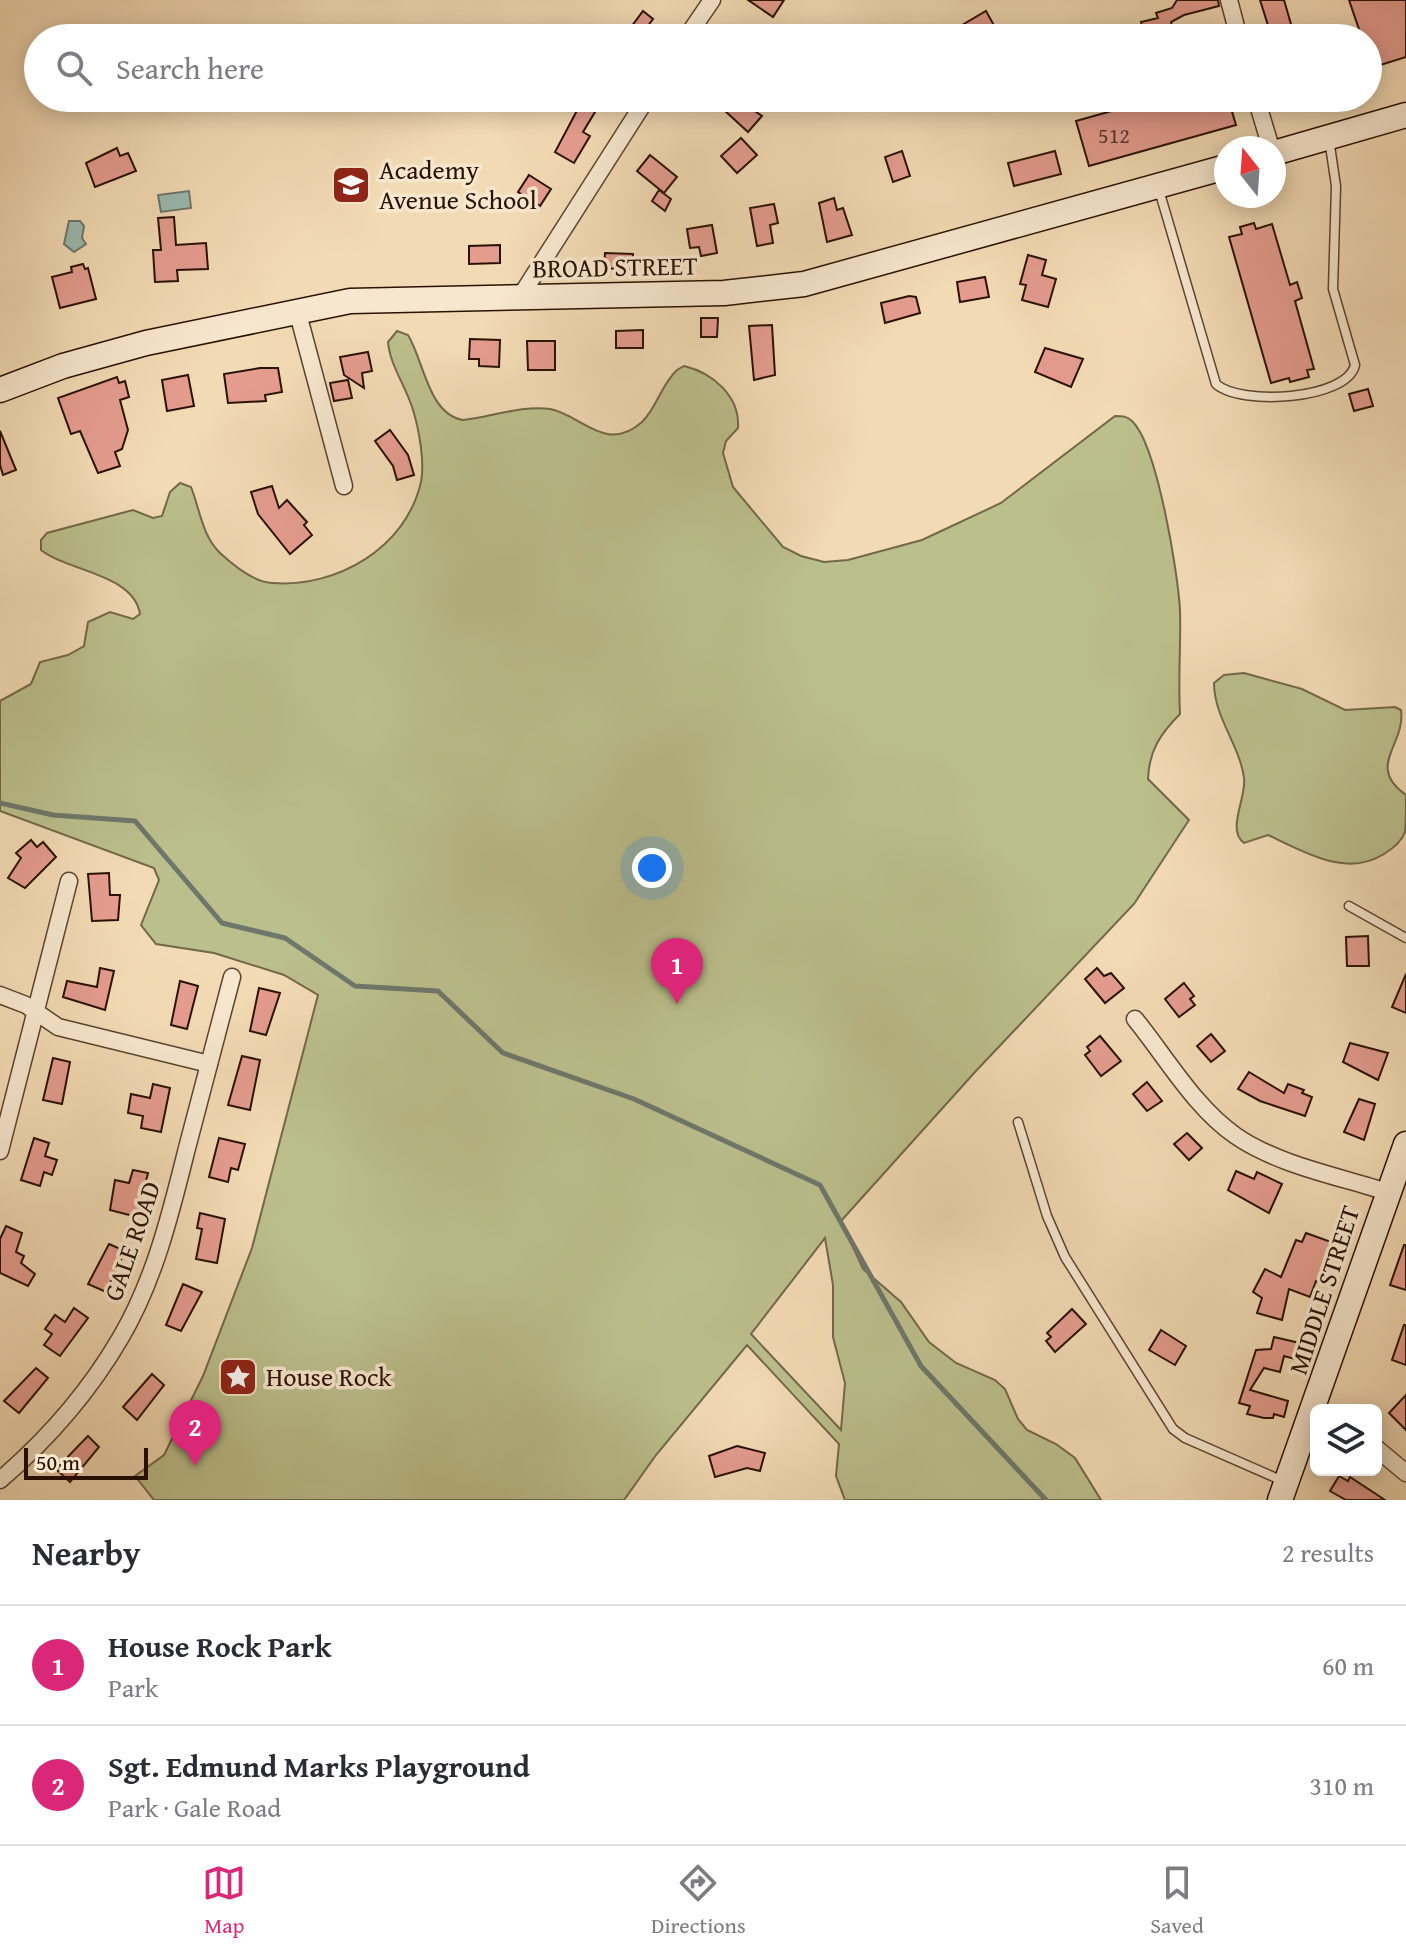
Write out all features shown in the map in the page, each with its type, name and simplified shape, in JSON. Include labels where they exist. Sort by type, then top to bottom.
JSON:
[{"type":"main road","points":[[1286,150],[1406,115]]},
{"type":"main road","name":"BROAD STREET","points":[[0,390],[117,351],[297,310],[378,298],[779,289],[857,271],[1214,170]]},
{"type":"main road","name":"MIDDLE STREET","points":[[1319,1404],[1387,1192],[1406,1144]]},
{"type":"main road","name":"MIDDLE STREET","points":[[1284,1492],[1310,1427]]},
{"type":"street","points":[[696,24],[712,0]]},
{"type":"street","points":[[1229,0],[1235,24]]},
{"type":"street","points":[[520,297],[638,112]]},
{"type":"street","points":[[1260,112],[1267,136]]},
{"type":"street","points":[[297,310],[344,486]]},
{"type":"street","points":[[0,1151],[69,881]]},
{"type":"street","name":"GALE ROAD","points":[[0,1480],[48,1436],[122,1335],[153,1267],[232,977]]},
{"type":"street","points":[[0,995],[58,1027],[209,1064]]},
{"type":"street","points":[[1135,1019],[1207,1109],[1234,1135],[1277,1156],[1387,1192]]},
{"type":"street","points":[[1382,1453],[1406,1473]]},
{"type":"lane","points":[[1158,186],[1216,384],[1229,392],[1268,398],[1336,385],[1352,374],[1355,365],[1333,289],[1336,186],[1329,138]]},
{"type":"lane","points":[[1349,906],[1406,938]]},
{"type":"lane","points":[[1018,1122],[1047,1216],[1065,1257],[1173,1429],[1284,1492]]},
{"type":"green space","points":[[397,331],[408,335],[434,397],[451,416],[463,420],[540,408],[562,413],[594,430],[617,434],[629,431],[642,422],[677,370],[684,366],[705,374],[723,388],[737,416],[738,428],[726,441],[723,453],[733,487],[783,547],[824,562],[848,560],[922,540],[1001,503],[1115,416],[1130,419],[1141,434],[1165,510],[1180,610],[1180,714],[1157,744],[1148,779],[1189,820],[1134,904],[975,1072],[841,1221],[863,1269],[901,1302],[929,1342],[956,1363],[995,1380],[1005,1389],[1018,1419],[1027,1430],[1056,1444],[1075,1458],[1101,1500],[845,1500],[836,1476],[839,1444],[747,1345],[656,1455],[624,1500],[154,1500],[135,1476],[164,1455],[203,1376],[252,1248],[318,995],[284,975],[214,953],[156,944],[141,925],[159,880],[154,868],[0,811],[0,701],[31,684],[40,662],[68,655],[84,646],[88,622],[110,612],[133,619],[140,614],[126,590],[41,550],[41,540],[47,533],[133,510],[153,518],[162,516],[170,492],[180,483],[191,487],[205,530],[214,546],[231,563],[258,580],[296,583],[321,579],[344,571],[384,544],[401,526],[413,505],[421,482],[422,465],[415,418],[388,342]],"holes":[[[825,1238],[833,1285],[833,1337],[845,1383],[841,1430],[751,1334]]]},
{"type":"green space","points":[[1244,673],[1302,689],[1345,710],[1395,707],[1401,710],[1401,723],[1388,765],[1394,784],[1406,795],[1405,832],[1399,842],[1370,861],[1355,864],[1325,860],[1268,835],[1244,843],[1237,830],[1244,786],[1242,766],[1218,708],[1214,683],[1224,675]]},
{"type":"water","points":[[189,191],[191,208],[161,212],[158,195]]},
{"type":"water","points":[[69,221],[80,221],[84,226],[82,238],[86,244],[74,252],[64,244]]},
{"type":"building","points":[[748,0],[784,0],[773,17]]},
{"type":"building","points":[[1177,0],[1218,0],[1219,6],[1184,15],[1171,24],[1142,24],[1158,18],[1156,13],[1172,8]]},
{"type":"building","points":[[1260,0],[1284,0],[1291,24],[1268,24]]},
{"type":"building","points":[[1349,0],[1406,0],[1406,57],[1382,65],[1382,24],[1357,24]]},
{"type":"building","points":[[643,11],[653,19],[649,24],[633,24]]},
{"type":"building","points":[[986,11],[993,24],[964,24]]},
{"type":"building","points":[[576,112],[595,112],[583,132],[590,136],[574,163],[555,152]]},
{"type":"building","points":[[726,112],[756,112],[762,116],[748,132]]},
{"type":"building","points":[[1108,112],[1232,112],[1236,125],[1089,166],[1076,121]]},
{"type":"building","points":[[741,138],[757,155],[737,173],[721,156]]},
{"type":"building","points":[[117,148],[120,156],[128,153],[136,171],[95,187],[86,163]]},
{"type":"building","points":[[902,151],[910,176],[893,182],[885,157]]},
{"type":"building","points":[[1055,151],[1061,174],[1014,186],[1008,163]]},
{"type":"building","points":[[650,155],[677,177],[664,193],[637,171]]},
{"type":"building","points":[[529,175],[551,189],[540,206],[518,192]]},
{"type":"building","points":[[659,190],[671,199],[665,211],[652,201]]},
{"type":"building","points":[[834,198],[837,210],[843,208],[852,235],[827,242],[819,203]]},
{"type":"building","points":[[774,204],[778,223],[770,225],[773,243],[757,246],[750,208]]},
{"type":"building","points":[[174,217],[176,245],[206,243],[208,269],[177,270],[178,281],[155,282],[153,250],[161,250],[158,218]]},
{"type":"building","points":[[1254,223],[1256,229],[1272,224],[1290,285],[1297,282],[1302,298],[1295,301],[1314,369],[1307,370],[1309,377],[1271,383],[1229,237],[1242,234],[1240,227]]},
{"type":"building","points":[[712,225],[717,253],[701,256],[699,247],[690,248],[687,229]]},
{"type":"building","points":[[500,245],[500,263],[469,264],[469,246]]},
{"type":"building","points":[[605,253],[633,254],[632,270],[604,268]]},
{"type":"building","points":[[1028,255],[1046,260],[1042,275],[1056,279],[1048,307],[1022,300],[1026,285],[1020,284]]},
{"type":"building","points":[[83,264],[85,269],[88,268],[96,299],[60,308],[52,277],[72,272],[71,267]]},
{"type":"building","points":[[985,277],[989,297],[960,302],[957,282]]},
{"type":"building","points":[[916,297],[920,313],[885,323],[881,303]]},
{"type":"building","points":[[701,318],[718,318],[717,337],[701,337]]},
{"type":"building","points":[[772,325],[775,375],[754,380],[749,326]]},
{"type":"building","points":[[643,330],[643,348],[616,348],[616,331]]},
{"type":"building","points":[[470,339],[500,340],[499,367],[479,366],[479,359],[469,359]]},
{"type":"building","points":[[527,341],[555,341],[555,370],[528,370]]},
{"type":"building","points":[[1045,348],[1083,359],[1071,387],[1035,372]]},
{"type":"building","points":[[368,352],[372,371],[362,373],[364,388],[344,375],[340,357]]},
{"type":"building","points":[[278,368],[282,392],[265,395],[266,401],[228,403],[224,374]]},
{"type":"building","points":[[188,375],[194,406],[167,411],[162,380]]},
{"type":"building","points":[[117,377],[119,383],[125,381],[129,397],[120,400],[128,430],[122,449],[115,452],[120,466],[98,473],[80,431],[71,434],[58,398]]},
{"type":"building","points":[[348,380],[352,398],[334,401],[330,383]]},
{"type":"building","points":[[1368,389],[1373,406],[1354,411],[1349,394]]},
{"type":"building","points":[[390,430],[408,455],[414,475],[397,480],[393,466],[375,441]]},
{"type":"building","points":[[0,431],[16,470],[3,475],[0,465]]},
{"type":"building","points":[[272,486],[279,508],[287,500],[307,522],[304,525],[312,535],[290,554],[258,514],[251,492]]},
{"type":"building","points":[[31,840],[37,847],[43,842],[56,857],[25,888],[8,878],[21,858],[16,853]]},
{"type":"building","points":[[109,873],[110,895],[120,895],[118,920],[92,921],[88,874]]},
{"type":"building","points":[[1368,936],[1369,966],[1347,966],[1346,937]]},
{"type":"building","points":[[100,968],[114,971],[105,1010],[63,997],[67,981],[97,987]]},
{"type":"building","points":[[1097,968],[1104,976],[1111,973],[1124,988],[1105,1003],[1085,979]]},
{"type":"building","points":[[1406,974],[1406,1013],[1392,1007]]},
{"type":"building","points":[[180,981],[198,986],[187,1029],[171,1025]]},
{"type":"building","points":[[1184,983],[1194,996],[1190,999],[1195,1005],[1179,1017],[1165,999]]},
{"type":"building","points":[[259,988],[280,993],[266,1035],[250,1031]]},
{"type":"building","points":[[1211,1034],[1225,1051],[1211,1062],[1197,1046]]},
{"type":"building","points":[[1100,1036],[1121,1061],[1101,1076],[1085,1055],[1090,1051],[1087,1047]]},
{"type":"building","points":[[1350,1043],[1388,1053],[1378,1080],[1343,1062]]},
{"type":"building","points":[[242,1056],[260,1060],[250,1110],[228,1105]]},
{"type":"building","points":[[53,1058],[70,1062],[62,1104],[43,1100]]},
{"type":"building","points":[[1249,1072],[1284,1093],[1288,1084],[1304,1090],[1302,1093],[1312,1097],[1305,1116],[1260,1101],[1238,1089]]},
{"type":"building","points":[[1147,1082],[1162,1101],[1147,1111],[1133,1094]]},
{"type":"building","points":[[153,1084],[170,1088],[161,1132],[141,1128],[143,1116],[128,1113],[131,1094],[150,1098]]},
{"type":"building","points":[[1359,1099],[1375,1104],[1364,1140],[1344,1132]]},
{"type":"building","points":[[1187,1133],[1202,1148],[1189,1160],[1174,1144]]},
{"type":"building","points":[[34,1138],[49,1143],[45,1156],[57,1160],[52,1175],[44,1172],[40,1186],[21,1180]]},
{"type":"building","points":[[219,1138],[245,1144],[238,1170],[231,1168],[228,1182],[209,1177]]},
{"type":"building","points":[[133,1170],[148,1173],[137,1217],[110,1210],[115,1180],[129,1183]]},
{"type":"building","points":[[1236,1171],[1254,1179],[1257,1172],[1282,1184],[1269,1213],[1228,1190]]},
{"type":"building","points":[[200,1213],[225,1219],[217,1263],[196,1259],[202,1229],[197,1228]]},
{"type":"building","points":[[6,1226],[22,1233],[16,1252],[24,1256],[21,1263],[35,1274],[28,1286],[0,1273],[0,1239]]},
{"type":"building","points":[[1306,1233],[1334,1243],[1310,1297],[1289,1289],[1282,1320],[1257,1313],[1262,1298],[1253,1292],[1265,1269],[1281,1277],[1296,1240],[1302,1242]]},
{"type":"building","points":[[109,1244],[125,1251],[106,1292],[88,1284]]},
{"type":"building","points":[[1406,1245],[1406,1290],[1390,1285]]},
{"type":"building","points":[[183,1284],[202,1292],[181,1331],[166,1325]]},
{"type":"building","points":[[74,1308],[88,1318],[60,1356],[44,1345],[52,1334],[45,1329],[55,1315],[65,1322]]},
{"type":"building","points":[[1072,1309],[1086,1324],[1055,1352],[1046,1341],[1051,1337],[1047,1333]]},
{"type":"building","points":[[1406,1325],[1406,1365],[1392,1360]]},
{"type":"building","points":[[1161,1330],[1186,1346],[1175,1365],[1149,1350]]},
{"type":"building","points":[[1274,1337],[1304,1344],[1299,1360],[1284,1356],[1280,1372],[1264,1368],[1250,1390],[1288,1401],[1284,1417],[1274,1414],[1273,1418],[1264,1418],[1247,1414],[1250,1406],[1239,1403],[1256,1350],[1271,1349]]},
{"type":"building","points":[[36,1368],[48,1378],[19,1413],[4,1401]]},
{"type":"building","points":[[152,1374],[164,1385],[137,1420],[123,1407]]},
{"type":"building","points":[[1406,1395],[1406,1430],[1389,1413]]},
{"type":"building","points":[[88,1436],[99,1447],[70,1482],[56,1469]]},
{"type":"building","points":[[737,1446],[765,1453],[760,1471],[747,1468],[715,1477],[709,1456]]},
{"type":"building","points":[[1339,1476],[1348,1481],[1350,1477],[1385,1500],[1346,1500],[1330,1491]]},
{"type":"waterway","points":[[0,803],[53,815],[135,821],[222,923],[285,938],[355,986],[438,991],[503,1053],[634,1099],[820,1185],[921,1366],[1046,1500]]},
{"type":"place","name":"Academy Avenue School","points":[[351,185]]},
{"type":"place","name":"House Rock Park","points":[[677,1004]]},
{"type":"place","name":"House Rock","points":[[238,1377]]},
{"type":"place","name":"Sgt. Edmund Marks Playground","points":[[195,1466]]}]
